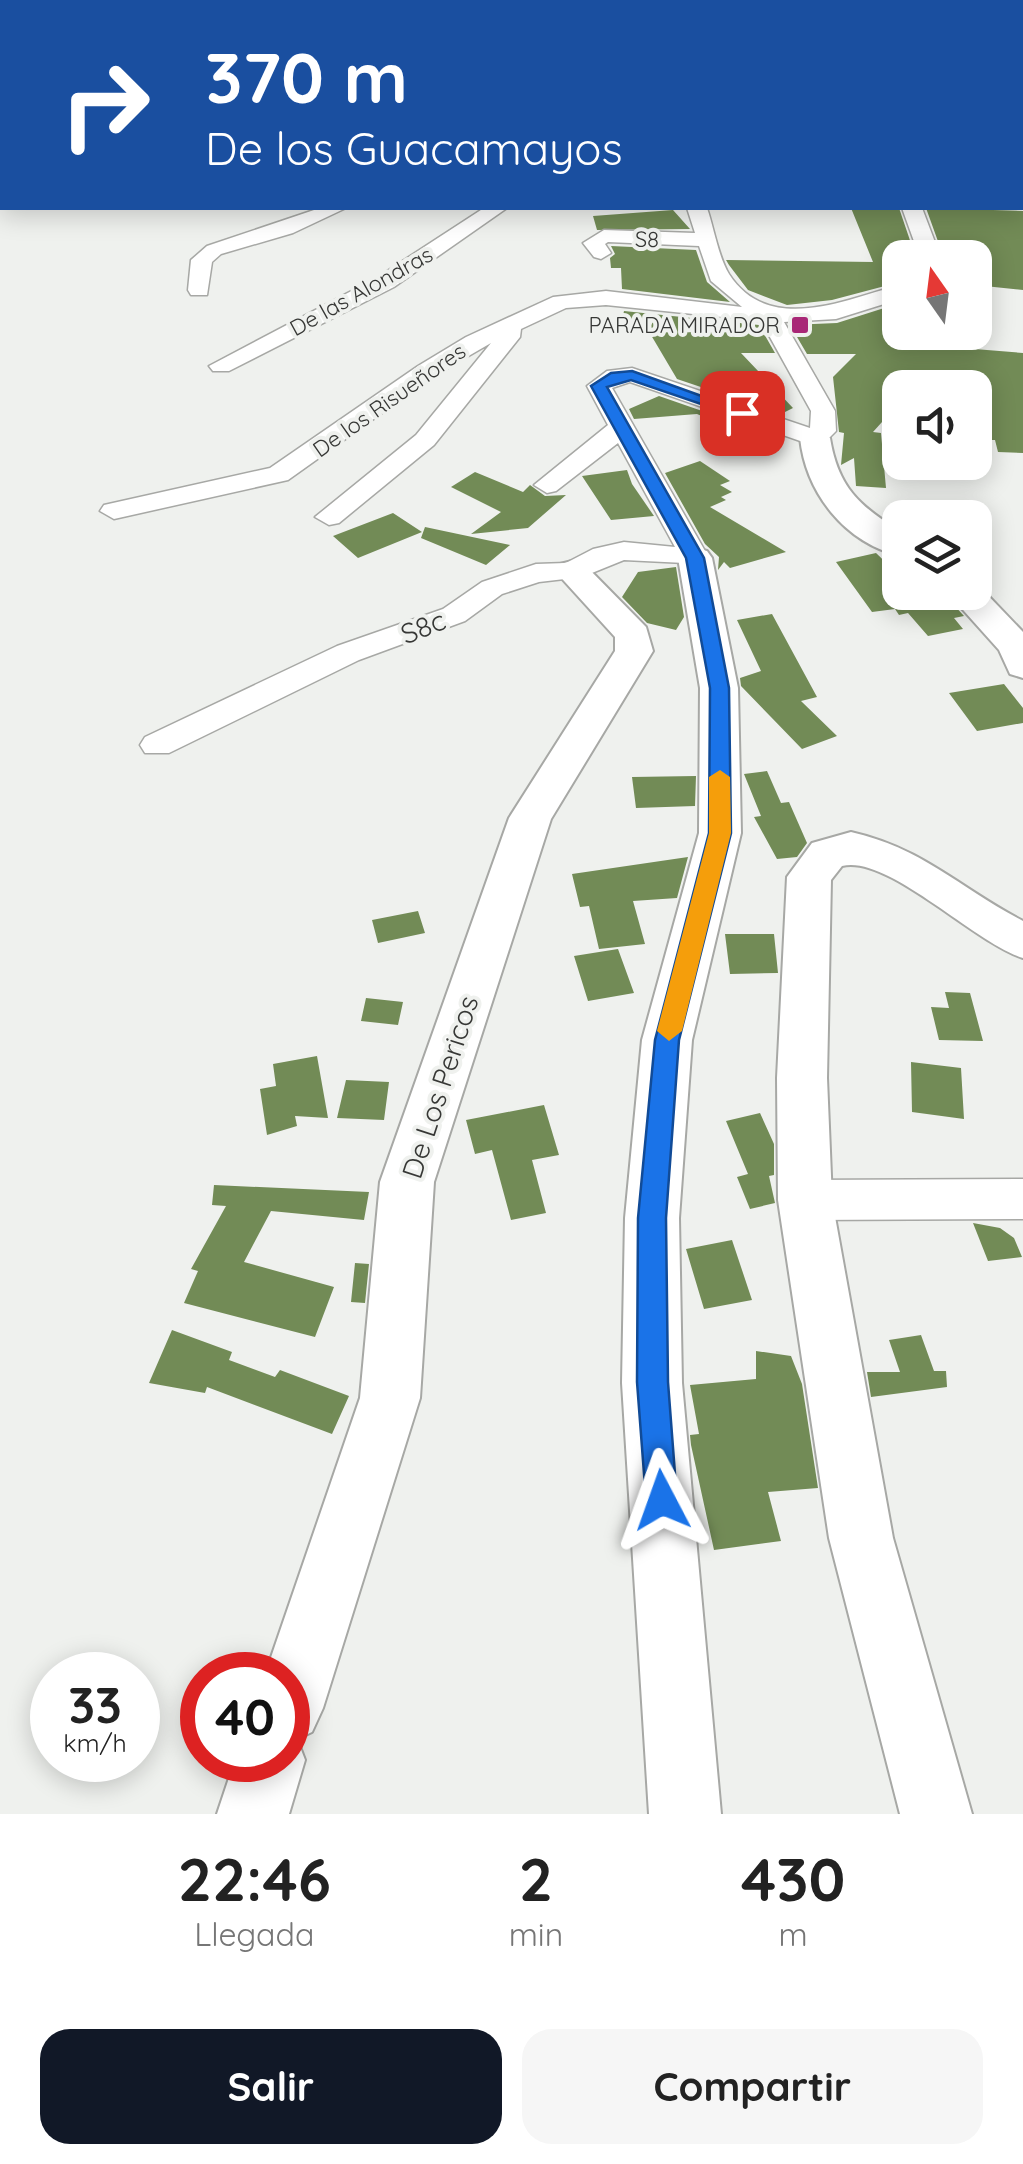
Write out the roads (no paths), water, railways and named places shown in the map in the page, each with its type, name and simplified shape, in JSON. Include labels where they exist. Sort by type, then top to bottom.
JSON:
[{"type":"street","points":[[199,290],[202,260],[214,250],[286,229],[331,210]]},
{"type":"street","name":"De las Alondras","points":[[221,366],[386,282],[494,210]]},
{"type":"street","points":[[696,210],[719,276],[744,299],[768,313],[823,411],[823,432],[815,438]]},
{"type":"street","points":[[913,210],[924,240]]},
{"type":"street","name":"S8","points":[[597,248],[604,236],[704,240]]},
{"type":"street","name":"De los Risueñores","points":[[114,512],[279,474],[426,371],[566,292],[768,313],[836,312],[882,298]]},
{"type":"street","points":[[328,517],[425,440],[523,318]]},
{"type":"street","points":[[685,1814],[652,1382],[652,1218],[667,1040],[720,833],[719,688],[695,558],[598,386],[616,376],[632,375],[815,438]]},
{"type":"street","points":[[547,485],[622,427]]},
{"type":"street","points":[[815,438],[818,472],[829,492],[882,534]]},
{"type":"street","name":"S8c","points":[[158,745],[348,653],[454,615],[492,588],[536,574],[572,571],[603,555],[624,551],[695,558]]},
{"type":"street","name":"De Los Pericos","points":[[306,1652],[390,1398],[407,1182],[530,818],[634,651],[633,636],[572,571]]},
{"type":"street","points":[[981,610],[1017,647],[1023,666]]},
{"type":"street","points":[[936,1814],[861,1538],[805,1200],[802,1078],[809,877],[818,857],[837,847],[856,846],[883,853],[1023,941]]},
{"type":"street","points":[[805,1200],[1023,1200]]},
{"type":"street","points":[[252,1814],[263,1782]]},
{"type":"place","name":"PARADA MIRADOR","points":[[800,325]]}]
